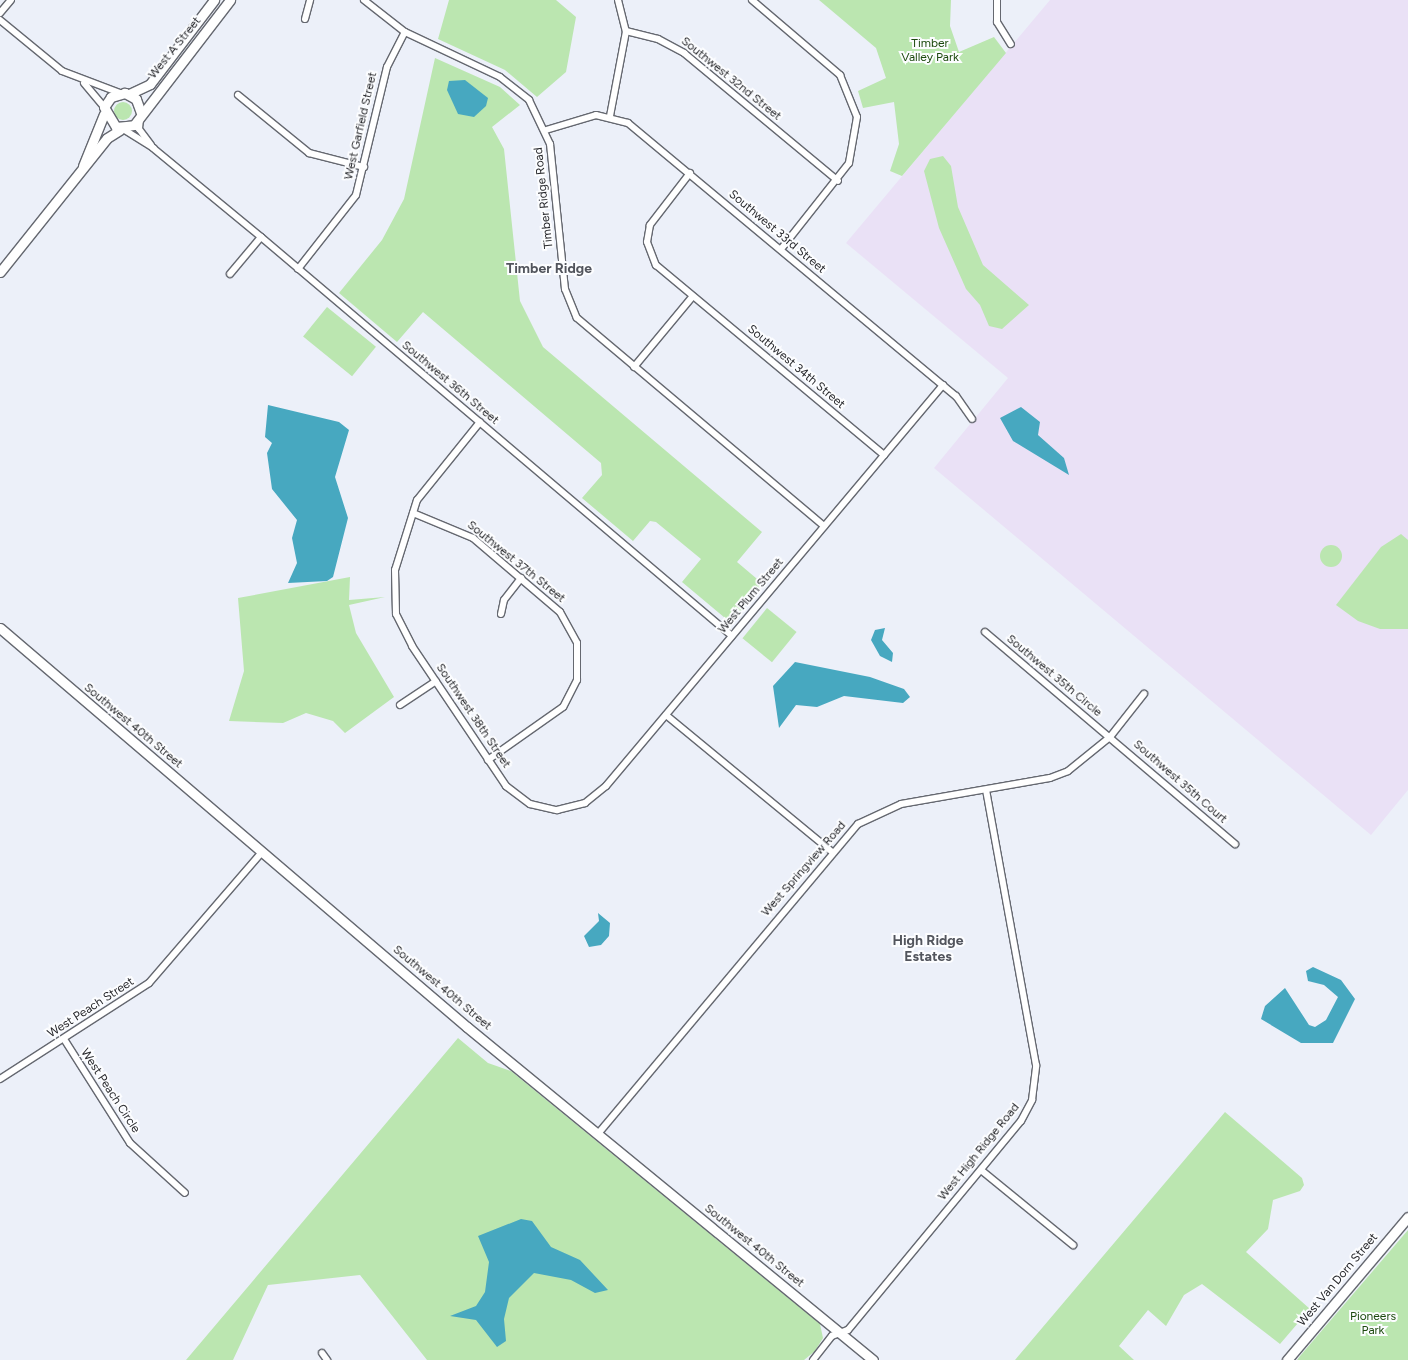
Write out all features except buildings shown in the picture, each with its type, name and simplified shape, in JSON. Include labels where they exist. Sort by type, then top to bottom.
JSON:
[{"type":"main road","name":"West A Street","points":[[104,110],[125,93],[150,84],[214,0]]},
{"type":"main road","name":"West A Street","points":[[122,130],[141,115],[230,0]]},
{"type":"main road","points":[[125,93],[141,115]]},
{"type":"main road","points":[[0,272],[107,138],[122,130],[104,110],[83,166]]},
{"type":"main road","name":"Southwest 40th Street","points":[[0,628],[597,1135],[873,1360]]},
{"type":"main road","name":"West Van Dorn Street","points":[[1287,1360],[1408,1217]]},
{"type":"street","points":[[0,13],[11,0]]},
{"type":"street","points":[[305,18],[310,0]]},
{"type":"street","name":"Timber Ridge Road","points":[[364,0],[405,32],[511,83],[534,106],[546,130],[567,299],[585,326],[824,526]]},
{"type":"street","points":[[610,116],[626,31],[618,0]]},
{"type":"street","points":[[752,0],[831,66],[851,94],[856,139],[838,181],[781,249]]},
{"type":"street","points":[[997,0],[997,22],[1011,44]]},
{"type":"street","points":[[0,20],[83,82],[104,110]]},
{"type":"street","name":"Southwest 32nd Street","points":[[626,31],[658,39],[684,53],[838,181]]},
{"type":"street","name":"West Garfield Street","points":[[298,269],[350,206],[364,167],[387,67],[405,32]]},
{"type":"street","points":[[83,82],[125,93]]},
{"type":"street","points":[[238,95],[309,153],[364,167]]},
{"type":"street","name":"Southwest 36th Street","points":[[141,115],[139,129],[153,148]]},
{"type":"street","name":"Southwest 33rd Street","points":[[546,130],[587,116],[610,116],[628,122],[943,384],[972,419]]},
{"type":"street","name":"Southwest 36th Street","points":[[122,130],[153,148],[261,237],[732,636]]},
{"type":"street","name":"Southwest 34th Street","points":[[690,173],[654,217],[647,242],[656,265],[884,455]]},
{"type":"street","points":[[230,274],[261,237]]},
{"type":"street","points":[[634,367],[693,296]]},
{"type":"street","name":"West Plum Street","points":[[567,809],[599,793],[943,384]]},
{"type":"street","points":[[413,513],[427,484],[480,422]]},
{"type":"street","name":"Southwest 37th Street","points":[[413,513],[466,533],[521,578],[569,623],[580,656],[575,687],[563,706],[488,760]]},
{"type":"street","name":"Southwest 38th Street","points":[[413,513],[395,570],[393,598],[402,628],[506,786],[524,801],[542,808],[567,809]]},
{"type":"street","points":[[501,614],[504,600],[521,578]]},
{"type":"street","name":"Southwest 35th Circle","points":[[985,632],[1110,737]]},
{"type":"street","points":[[400,705],[436,681]]},
{"type":"street","name":"West Springview Road","points":[[597,1135],[832,852],[858,824],[880,811],[1059,775],[1110,737],[1144,694]]},
{"type":"street","points":[[666,715],[832,852]]},
{"type":"street","name":"Southwest 35th Court","points":[[1110,737],[1236,844]]},
{"type":"street","name":"West High Ridge Road","points":[[813,1360],[840,1333],[848,1330],[981,1170],[1027,1111],[1037,1076],[986,791]]},
{"type":"street","name":"West Peach Street","points":[[0,1079],[149,983],[262,852]]},
{"type":"street","name":"West Peach Circle","points":[[64,1039],[130,1143],[185,1193]]},
{"type":"street","points":[[981,1170],[1073,1245]]},
{"type":"street","points":[[322,1353],[327,1360]]},
{"type":"shaded area","points":[[1050,0],[1408,0],[1408,790],[1371,835],[934,468],[1008,378],[846,243]]},
{"type":"green space","points":[[449,0],[556,0],[576,17],[566,72],[537,97],[505,70],[438,39]]},
{"type":"green space","name":"Timber Valley Park","points":[[819,0],[951,0],[950,26],[959,52],[994,37],[1006,53],[902,176],[890,171],[899,144],[894,102],[863,108],[858,91],[886,78],[876,48]]},
{"type":"green space","points":[[435,58],[500,87],[520,105],[492,127],[504,149],[520,301],[543,347],[762,532],[737,562],[763,584],[731,623],[682,582],[701,559],[656,522],[650,521],[633,541],[582,498],[602,475],[601,463],[423,312],[397,342],[339,293],[382,240],[404,199]]},
{"type":"green space","points":[[119,102],[127,102],[132,107],[130,118],[119,120],[114,115],[114,107]]},
{"type":"green space","points":[[943,156],[951,166],[958,207],[983,265],[1029,305],[1002,329],[989,326],[980,305],[966,289],[939,228],[924,171],[930,159]]},
{"type":"green space","points":[[327,307],[376,347],[352,376],[303,337]]},
{"type":"green space","points":[[1401,534],[1408,540],[1408,629],[1380,629],[1358,621],[1336,605],[1381,547]]},
{"type":"green space","points":[[1331,545],[1339,548],[1342,556],[1339,564],[1331,567],[1323,564],[1320,556],[1323,548]]},
{"type":"green space","points":[[350,577],[349,600],[385,597],[349,605],[356,633],[394,697],[345,733],[333,721],[306,713],[283,723],[229,721],[244,671],[238,598]]},
{"type":"green space","points":[[767,608],[797,632],[772,662],[742,638]]},
{"type":"green space","points":[[458,1038],[488,1063],[511,1071],[820,1324],[823,1338],[815,1351],[804,1360],[427,1360],[360,1275],[268,1285],[233,1360],[186,1360]]},
{"type":"green space","points":[[1225,1112],[1302,1178],[1304,1185],[1300,1191],[1273,1200],[1268,1229],[1246,1252],[1310,1309],[1280,1344],[1202,1284],[1184,1295],[1166,1326],[1148,1310],[1119,1346],[1134,1360],[1015,1360]]},
{"type":"green space","name":"Pioneers Park","points":[[1408,1230],[1408,1360],[1297,1360],[1300,1356]]},
{"type":"water","points":[[465,80],[488,98],[486,106],[474,117],[458,114],[447,90],[449,81]]},
{"type":"water","points":[[268,405],[339,422],[349,430],[335,477],[348,518],[333,577],[327,581],[288,583],[297,563],[292,538],[297,520],[272,489],[267,453],[272,443],[265,437]]},
{"type":"water","points":[[1021,407],[1040,422],[1038,435],[1064,458],[1069,475],[1013,441],[1000,418]]},
{"type":"water","points":[[885,628],[882,640],[893,653],[892,662],[880,656],[871,640],[875,630]]},
{"type":"water","points":[[795,662],[870,677],[904,689],[910,697],[903,703],[844,696],[817,707],[796,705],[779,728],[773,686]]},
{"type":"water","points":[[598,913],[610,923],[609,936],[601,945],[589,947],[584,936],[599,921]]},
{"type":"water","points":[[1313,967],[1341,980],[1355,999],[1333,1043],[1301,1043],[1261,1019],[1265,1006],[1285,988],[1309,1025],[1315,1027],[1326,1020],[1338,997],[1324,985],[1308,981],[1306,971]]},
{"type":"water","points":[[521,1219],[532,1221],[551,1247],[580,1260],[608,1290],[595,1293],[571,1280],[534,1273],[509,1298],[504,1319],[506,1341],[497,1347],[476,1320],[450,1316],[476,1306],[485,1292],[489,1262],[478,1236]]},
{"type":"district","name":"Timber Ridge","points":[[549,269]]},
{"type":"district","name":"High Ridge Estates","points":[[928,950]]}]
